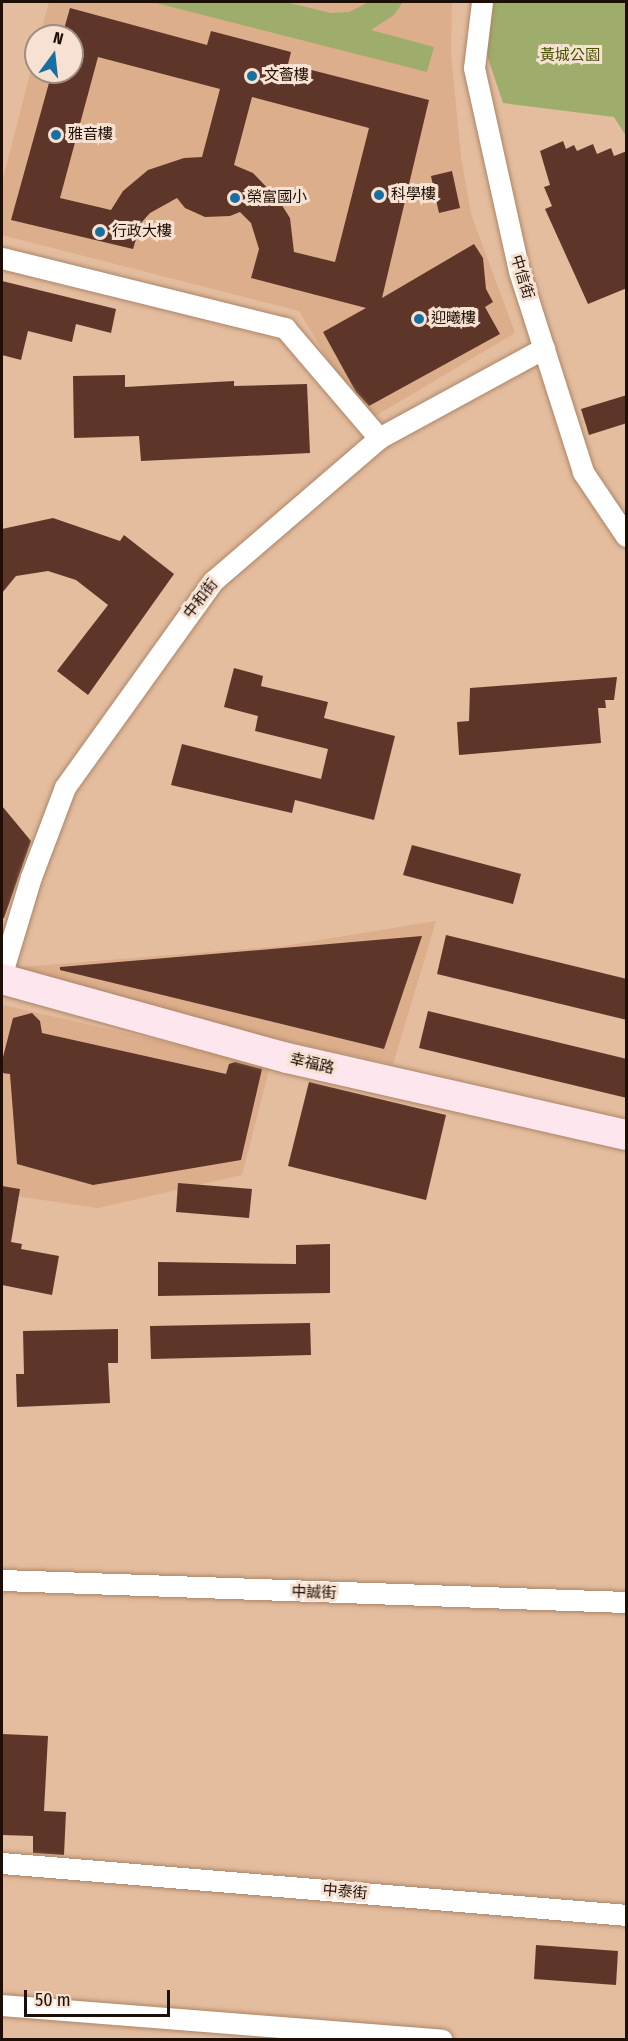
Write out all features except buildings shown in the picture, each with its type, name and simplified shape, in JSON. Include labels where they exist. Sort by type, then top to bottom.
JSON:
[{"type":"street","name":"中信街","points":[[482,2],[474,68],[495,176],[519,271],[583,472],[627,536]]},
{"type":"street","points":[[2,258],[285,328],[379,438]]},
{"type":"street","name":"中和街","points":[[2,973],[31,877],[65,787],[213,581],[379,438],[544,348]]},
{"type":"street","name":"幸福路","points":[[2,979],[287,1058],[627,1135]]},
{"type":"street","name":"中誠街","points":[[2,1580],[627,1602]]},
{"type":"street","name":"中泰街","points":[[2,1863],[627,1915]]},
{"type":"street","points":[[2,2005],[442,2040]]},
{"type":"shaded area","name":"榮富國小","points":[[49,2],[452,2],[451,54],[461,157],[471,214],[515,333],[365,422],[299,311],[2,235],[2,183],[27,84],[84,84],[84,24],[43,24]]},
{"type":"shaded area","points":[[436,921],[393,1064],[20,983],[8,968],[284,946]]},
{"type":"shaded area","points":[[3,1005],[270,1066],[242,1175],[98,1208],[2,1194]]},
{"type":"green space","points":[[152,2],[285,2],[331,13],[349,12],[369,2],[403,2],[394,15],[371,30],[434,47],[427,72]]},
{"type":"green space","name":"黃城公園","points":[[490,2],[626,2],[626,136],[614,117],[503,103],[485,49]]},
{"type":"place","name":"文薈樓","points":[[252,76]]},
{"type":"place","name":"雅音樓","points":[[56,135]]},
{"type":"place","name":"科學樓","points":[[379,195]]},
{"type":"place","name":"榮富國小","points":[[235,198]]},
{"type":"place","name":"行政大樓","points":[[100,232]]},
{"type":"place","name":"迎曦樓","points":[[419,319]]}]
